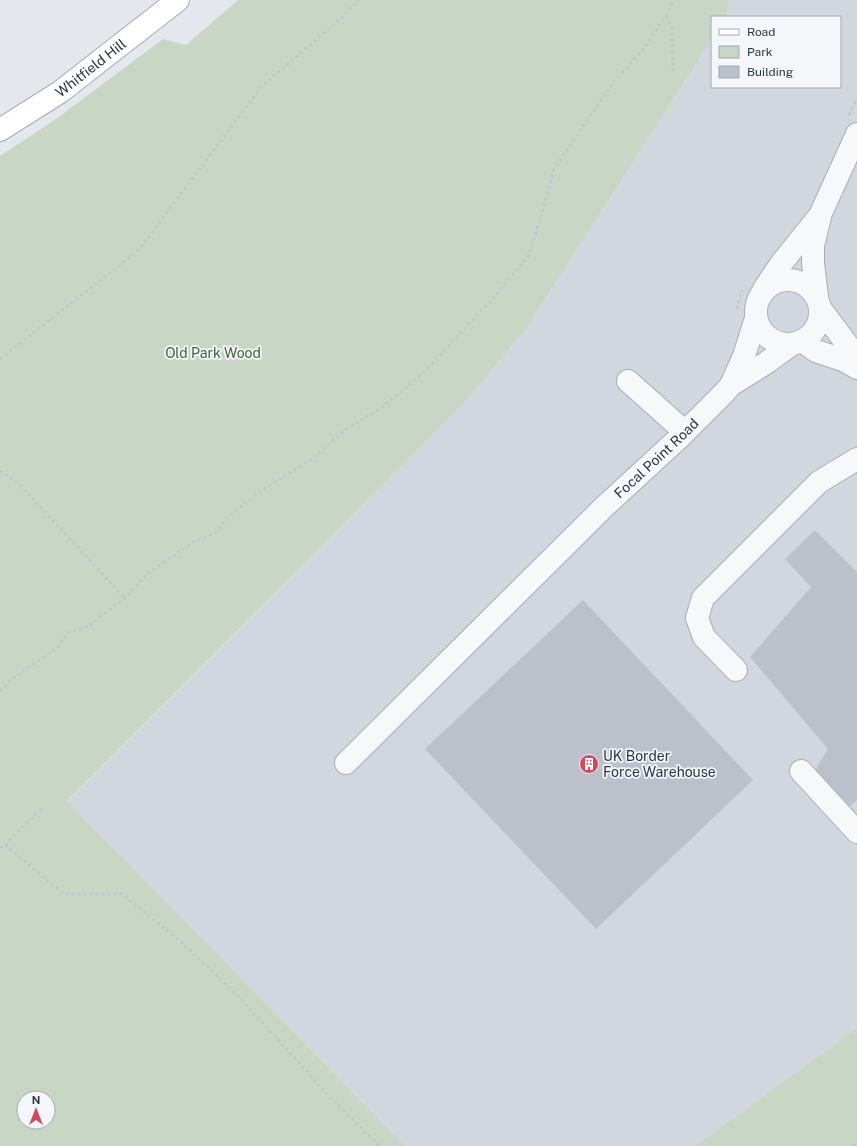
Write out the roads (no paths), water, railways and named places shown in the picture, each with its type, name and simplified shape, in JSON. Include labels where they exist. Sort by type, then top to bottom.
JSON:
[{"type":"main road","name":"Whitfield Hill","points":[[0,130],[60,92],[178,0]]},
{"type":"street","points":[[731,385],[811,335],[817,327],[820,318],[813,263],[813,246],[821,213],[857,134]]},
{"type":"street","points":[[731,385],[744,356],[756,318],[756,306],[760,296],[780,266],[821,213]]},
{"type":"street","points":[[760,296],[766,288],[774,283],[784,280],[793,280],[807,286],[849,347],[857,362]]},
{"type":"street","points":[[756,318],[764,335],[772,341],[782,344],[797,343],[842,360],[857,368]]},
{"type":"street","points":[[628,382],[685,432]]},
{"type":"street","name":"Focal Point Road","points":[[346,763],[605,506],[708,410],[731,385]]},
{"type":"street","points":[[736,670],[704,636],[697,618],[703,598],[819,482],[856,462]]},
{"type":"street","points":[[801,771],[857,832]]},
{"type":"place","name":"UK Border Force Warehouse","points":[[589,764]]},
{"type":"park label","name":"Old Park Wood","points":[[213,353]]}]
